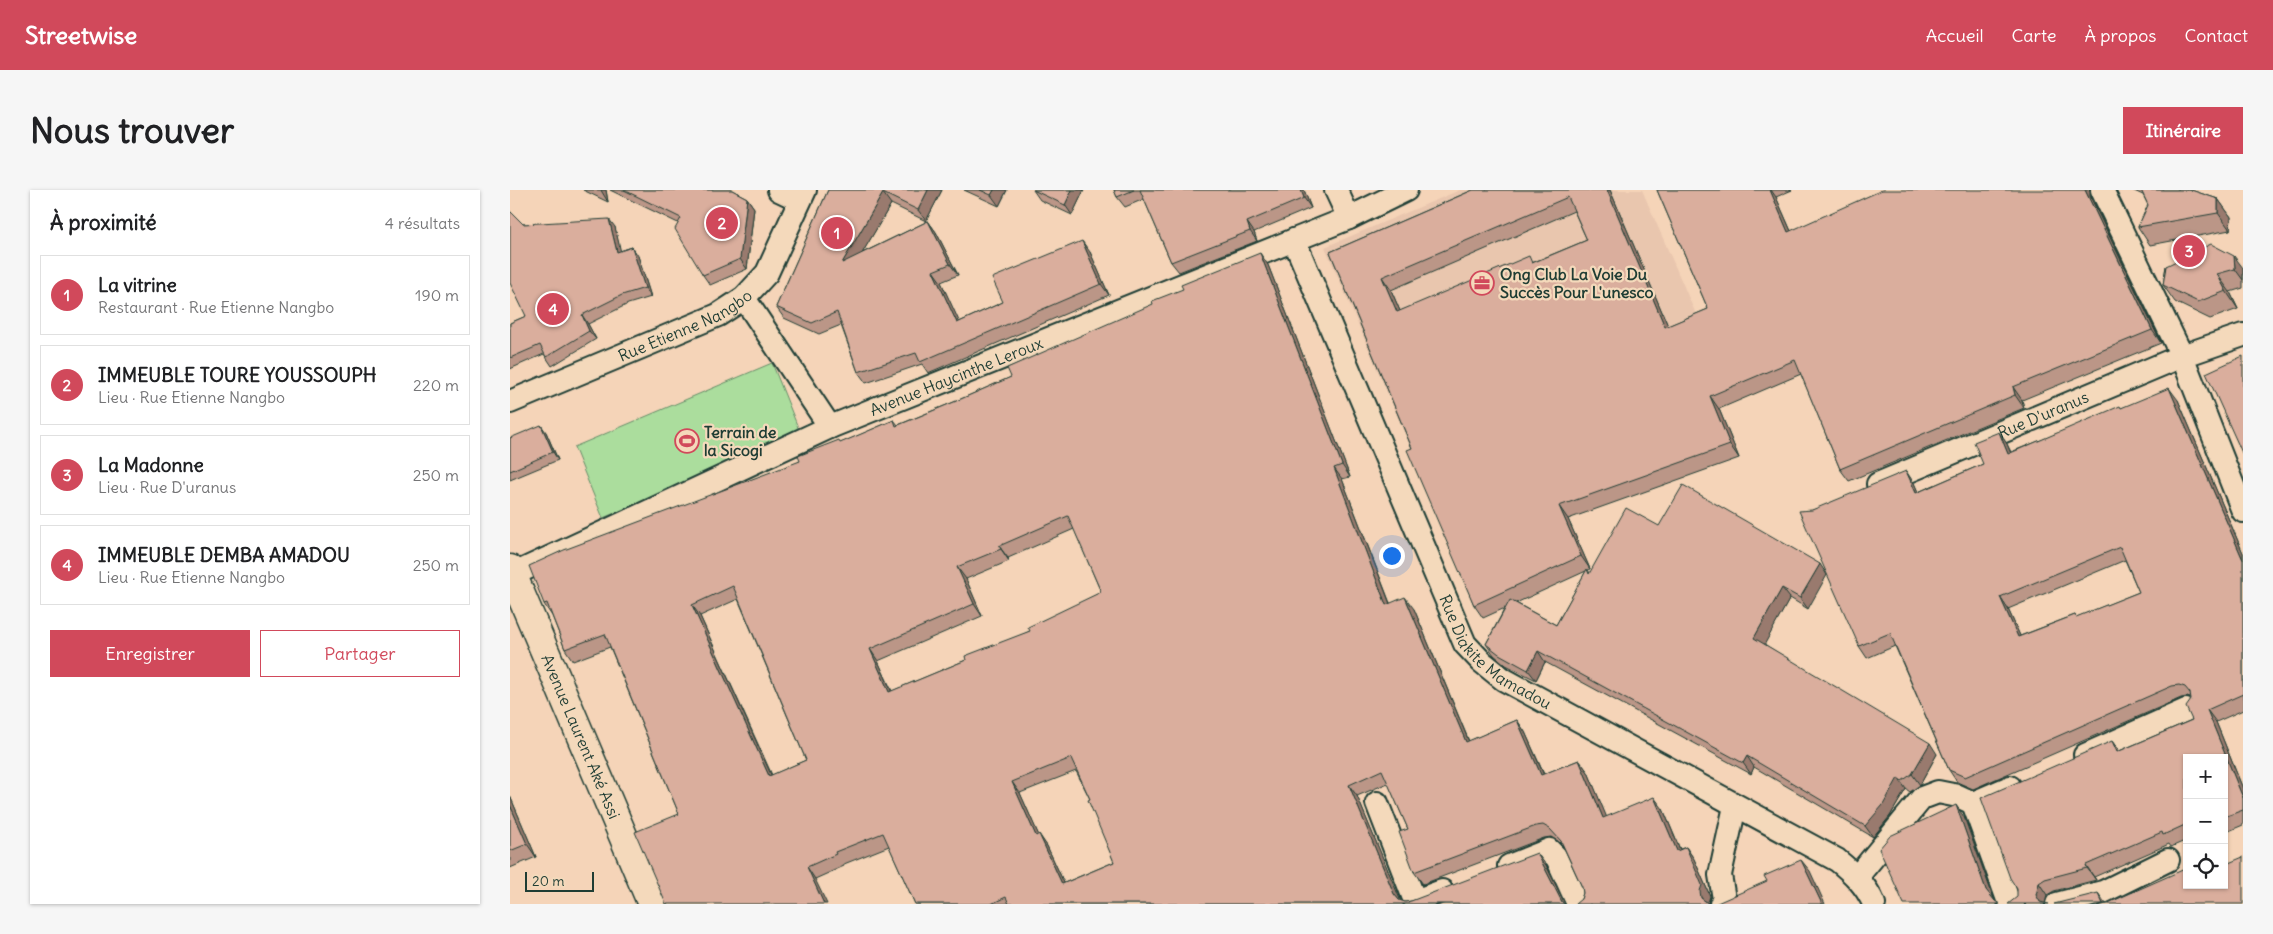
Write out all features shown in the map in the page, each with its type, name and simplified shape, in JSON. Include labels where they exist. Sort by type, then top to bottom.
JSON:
[{"type":"street","points":[[779,190],[802,195]]},
{"type":"street","points":[[1336,190],[1349,218]]},
{"type":"street","name":"Avenue Haycinthe Leroux","points":[[511,573],[830,427],[1349,218],[1406,190]]},
{"type":"street","points":[[2102,190],[2182,356],[2243,511]]},
{"type":"street","name":"Rue Etienne Nangbo","points":[[510,402],[718,315],[744,298],[767,273],[802,195]]},
{"type":"street","name":"Rue Diakite Mamadou","points":[[1294,240],[1465,644],[1482,662],[1503,679],[1837,860],[1857,877],[1871,895],[1874,904]]},
{"type":"street","points":[[744,298],[830,427]]},
{"type":"street","name":"Rue D'uranus","points":[[1861,491],[2182,356],[2243,335]]},
{"type":"street","name":"Avenue Laurent Aké Assi","points":[[511,573],[652,904]]},
{"type":"street","points":[[2070,761],[2186,710]]},
{"type":"street","points":[[1973,803],[2026,780]]},
{"type":"street","points":[[1857,877],[1922,798],[1938,792],[1958,796],[1973,803],[2007,897],[2013,904]]},
{"type":"street","points":[[1377,803],[1415,901],[1461,884]]},
{"type":"street","points":[[1722,904],[1724,899],[1720,875],[1735,806]]},
{"type":"street","points":[[1489,873],[1549,850],[1557,858],[1578,904]]},
{"type":"street","points":[[2057,904],[2106,898],[2168,860]]},
{"type":"shaded area","points":[[1460,190],[1642,190],[1702,328],[1412,451],[1325,247]]},
{"type":"green space","name":"Terrain de la Sicogi","points":[[772,363],[801,435],[603,518],[574,447]]},
{"type":"building","points":[[624,190],[732,190],[747,198],[740,259],[703,275],[675,229],[681,218]]},
{"type":"building","points":[[828,190],[928,190],[918,210],[883,193],[842,263],[928,221],[950,264],[933,271],[957,323],[1003,302],[992,278],[1082,241],[1101,284],[920,362],[916,353],[858,372],[837,312],[812,323],[776,307]]},
{"type":"building","points":[[980,190],[994,190],[991,195]]},
{"type":"building","points":[[1033,190],[1072,190],[1065,205]]},
{"type":"building","points":[[1114,190],[1134,190],[1117,197]]},
{"type":"building","points":[[1140,190],[1301,190],[1304,198],[1247,222],[1250,231],[1171,262]]},
{"type":"building","points":[[1473,190],[1607,190],[1665,327],[1708,309],[1657,190],[1770,190],[1788,232],[1882,190],[2085,190],[2152,330],[2013,387],[2015,395],[1840,469],[1795,360],[1710,396],[1730,445],[1559,506],[1581,556],[1474,605],[1407,450],[1412,448],[1330,252]],"holes":[[[1568,197],[1587,240],[1532,263],[1529,256],[1397,312],[1382,277]]]},
{"type":"building","points":[[2141,190],[2191,190],[2218,199],[2218,213],[2138,227],[2148,205]]},
{"type":"building","points":[[510,211],[523,224],[609,219],[617,252],[632,247],[645,288],[622,295],[582,315],[589,331],[546,357],[540,345],[510,358],[510,323],[526,316],[510,283]]},
{"type":"building","points":[[2211,244],[2234,256],[2235,269],[2217,274],[2226,291],[2198,302],[2163,285],[2166,266]]},
{"type":"building","points":[[1260,253],[1342,465],[1334,468],[1386,605],[1405,597],[1466,742],[1517,720],[1541,775],[1579,760],[1603,818],[1654,797],[1677,851],[1686,847],[1702,885],[1700,891],[1701,898],[1709,904],[1575,904],[1581,899],[1582,887],[1561,841],[1550,829],[1543,825],[1414,872],[1399,832],[1408,829],[1382,770],[1349,785],[1394,894],[1399,900],[1411,901],[1537,853],[1562,902],[1565,904],[1009,904],[1006,897],[991,904],[915,904],[883,833],[835,852],[836,854],[807,867],[824,904],[666,904],[635,832],[679,814],[605,634],[565,649],[547,603],[544,604],[529,566],[564,550],[800,461],[798,456],[839,440],[840,443],[894,420],[896,426],[954,402],[1011,377],[1007,368],[1153,304],[1152,301],[1183,289],[1181,285]],"holes":[[[1068,516],[1101,592],[1028,627],[1030,631],[965,656],[966,660],[889,692],[870,649],[974,604],[957,567],[1001,549],[999,546]],[[733,586],[806,760],[769,776],[692,605]],[[1071,758],[1090,799],[1088,800],[1114,862],[1062,884],[1039,834],[1036,836],[1012,782]]]},
{"type":"building","points":[[2243,356],[2243,455],[2206,373]]},
{"type":"building","points":[[2169,388],[2243,560],[2243,694],[2207,710],[2225,754],[2183,754],[2183,826],[2163,835],[2162,832],[2086,865],[2087,868],[2045,879],[2039,883],[2036,895],[2040,902],[2049,904],[2008,904],[2017,897],[2017,889],[2010,878],[1981,798],[2112,741],[2117,752],[2192,720],[2186,707],[2191,700],[2190,693],[2185,687],[2179,685],[2172,686],[1965,777],[1949,770],[1890,633],[1859,646],[1799,511],[1812,510],[1906,471],[1916,493],[1983,464],[1974,442],[1999,432],[2008,454],[2120,406],[2121,408]],"holes":[[[2120,547],[2139,592],[2076,617],[2075,615],[2018,637],[2000,597]]]},
{"type":"building","points":[[541,425],[553,452],[510,471],[510,438]]},
{"type":"building","points":[[1683,485],[1820,564],[1800,598],[1782,588],[1754,638],[1930,743],[1912,774],[1902,781],[1898,778],[1883,805],[1865,826],[1747,756],[1743,763],[1538,651],[1528,670],[1499,654],[1486,644],[1510,600],[1556,625],[1587,569],[1589,574],[1626,508],[1659,526]]},
{"type":"building","points":[[2228,761],[2243,798],[2243,810],[2228,816]]},
{"type":"building","points":[[510,805],[527,844],[510,851]]},
{"type":"building","points":[[1956,805],[1986,890],[2000,904],[1904,904],[1879,849],[1890,836]]},
{"type":"building","points":[[2243,857],[2243,904],[2106,904],[2183,870],[2183,889],[2228,889],[2228,863]]},
{"type":"building","points":[[1801,860],[1822,904],[1715,904],[1767,881],[1764,876]]},
{"type":"building","points":[[2098,893],[2103,904],[2054,904]]},
{"type":"place","name":"IMMEUBLE TOURE YOUSSOUPH","points":[[722,223]]},
{"type":"place","name":"La vitrine","points":[[837,233]]},
{"type":"place","name":"La Madonne","points":[[2189,251]]},
{"type":"place","name":"Ong Club La Voie Du Succès Pour L'unesco","points":[[1482,283]]},
{"type":"place","name":"IMMEUBLE DEMBA AMADOU","points":[[553,309]]},
{"type":"place","name":"Terrain de la Sicogi","points":[[687,441]]}]
